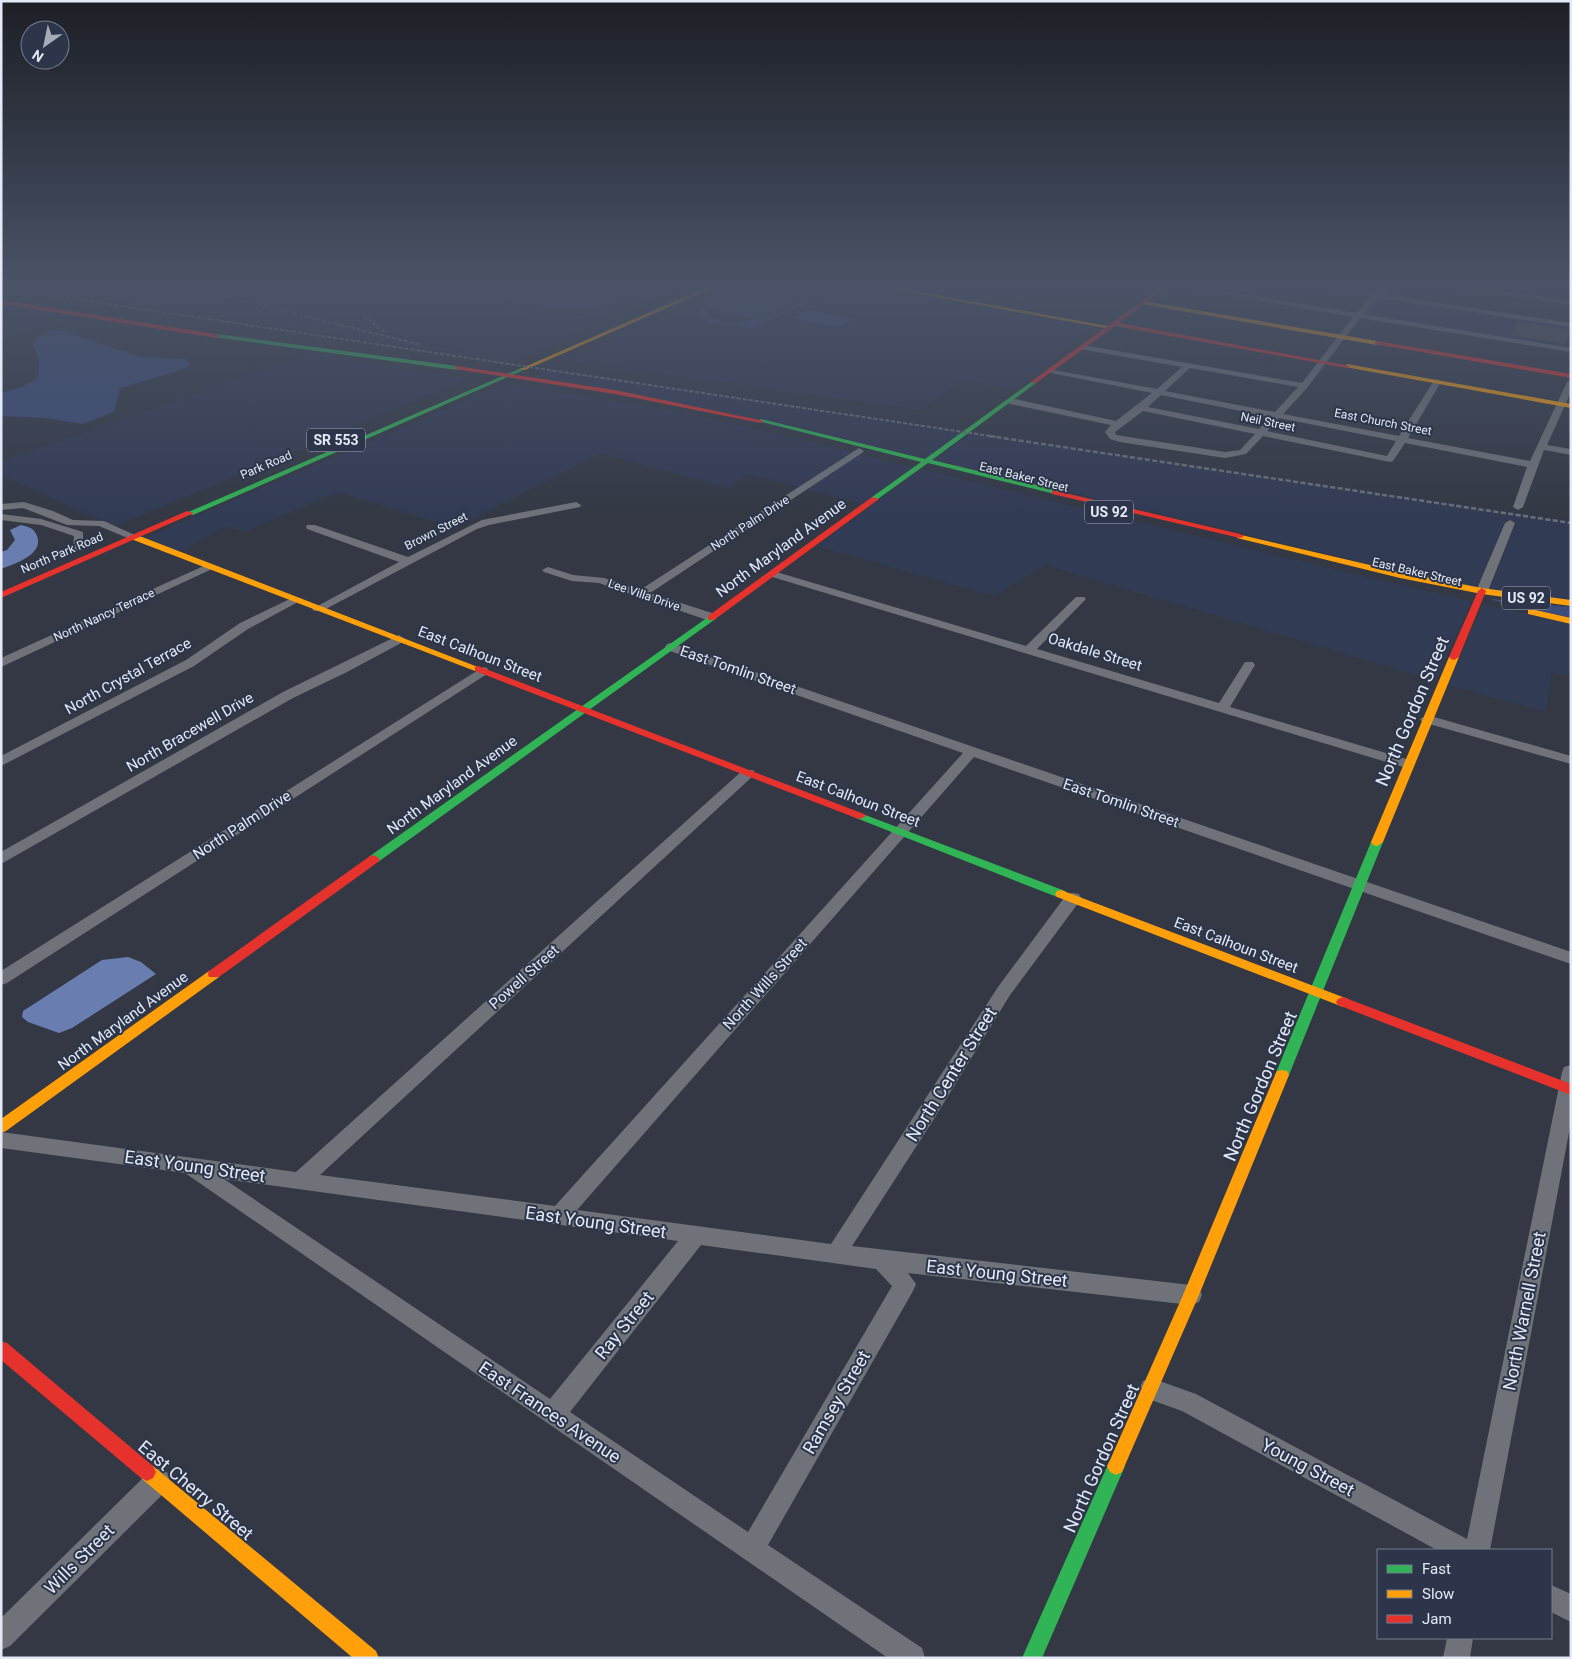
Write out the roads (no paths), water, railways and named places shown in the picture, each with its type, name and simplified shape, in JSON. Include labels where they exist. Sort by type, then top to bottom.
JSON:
[{"type":"street","name":"US 92","points":[[414,364],[498,377]]},
{"type":"street","name":"Park Road","points":[[134,537],[527,364]]},
{"type":"street","name":"North Maryland Avenue","points":[[1,1127],[773,574],[1060,364]]},
{"type":"street","points":[[1179,364],[1304,386]]},
{"type":"street","points":[[1188,366],[1141,408],[1118,424],[1110,432],[1113,437],[1225,455],[1243,452],[1322,364]]},
{"type":"street","points":[[1338,364],[1565,405]]},
{"type":"street","points":[[1503,364],[1571,376]]},
{"type":"street","name":"East Church Street","points":[[1051,371],[1533,465]]},
{"type":"street","name":"Park Road","points":[[119,531],[312,449],[498,377]]},
{"type":"street","name":"East Baker Street","points":[[498,377],[622,394],[742,416],[1040,492],[1480,596],[1504,606]]},
{"type":"street","name":"East Baker Street","points":[[498,377],[674,409],[859,451],[924,463]]},
{"type":"street","points":[[1402,439],[1437,382]]},
{"type":"street","points":[[1518,508],[1533,465],[1565,405],[1571,382]]},
{"type":"street","points":[[1010,401],[1118,424]]},
{"type":"street","name":"Neil Street","points":[[1141,408],[1390,460],[1402,439]]},
{"type":"street","points":[[1542,447],[1571,452]]},
{"type":"street","name":"North Palm Drive","points":[[641,594],[859,451]]},
{"type":"street","points":[[1,507],[24,505],[40,510],[66,525],[79,534],[73,550]]},
{"type":"street","name":"Brown Street","points":[[318,609],[472,527],[576,505]]},
{"type":"street","points":[[25,518],[40,510]]},
{"type":"street","points":[[1,517],[25,518],[66,525],[100,523],[134,537]]},
{"type":"street","name":"North Gordon Street","points":[[1032,1658],[1191,1296],[1317,992],[1408,764],[1510,523]]},
{"type":"street","points":[[311,527],[408,561]]},
{"type":"street","name":"North Park Road","points":[[73,550],[119,531]]},
{"type":"street","name":"North Park Road","points":[[1,595],[134,537]]},
{"type":"street","name":"East Calhoun Street","points":[[134,537],[1317,992],[1569,1083]]},
{"type":"street","name":"North Nancy Terrace","points":[[1,663],[208,567]]},
{"type":"street","name":"Lee Villa Drive","points":[[548,570],[572,578],[600,580],[711,617]]},
{"type":"street","name":"Oakdale Street","points":[[773,574],[1408,764]]},
{"type":"street","name":"US 92","points":[[1480,596],[1571,603]]},
{"type":"street","points":[[1030,650],[1080,599]]},
{"type":"street","name":"North Crystal Terrace","points":[[1,762],[190,663],[244,626],[294,600]]},
{"type":"street","name":"US 92","points":[[1522,610],[1571,621]]},
{"type":"street","name":"North Bracewell Drive","points":[[1,859],[288,694],[342,669],[399,639]]},
{"type":"street","name":"East Tomlin Street","points":[[670,647],[1571,958]]},
{"type":"street","points":[[1222,708],[1249,665]]},
{"type":"street","name":"North Palm Drive","points":[[1,979],[483,671]]},
{"type":"street","points":[[1427,719],[1571,760]]},
{"type":"street","name":"North Wills Street","points":[[558,1217],[972,751]]},
{"type":"street","name":"Powell Street","points":[[300,1181],[748,773]]},
{"type":"street","name":"North Center Street","points":[[836,1254],[1004,991],[1073,898]]},
{"type":"street","name":"North Warnell Street","points":[[1477,1549],[1569,1083]]},
{"type":"street","name":"East Young Street","points":[[1,1140],[696,1236],[1191,1296]]},
{"type":"street","name":"East Frances Avenue","points":[[189,1166],[912,1658]]},
{"type":"street","name":"Ray Street","points":[[553,1414],[696,1236]]},
{"type":"street","name":"Ramsey Street","points":[[752,1549],[905,1284],[882,1260]]},
{"type":"street","name":"East Cherry Street","points":[[4,1356],[158,1481],[342,1649],[369,1658]]},
{"type":"street","name":"Young Street","points":[[1150,1389],[1188,1402],[1460,1549]]},
{"type":"street","name":"Wills Street","points":[[1,1637],[158,1481]]},
{"type":"street","points":[[1552,1599],[1571,1609]]},
{"type":"street","points":[[1456,1658],[1460,1639]]},
{"type":"railway","points":[[512,364],[997,437]]},
{"type":"railway","points":[[989,436],[1571,523]]}]
